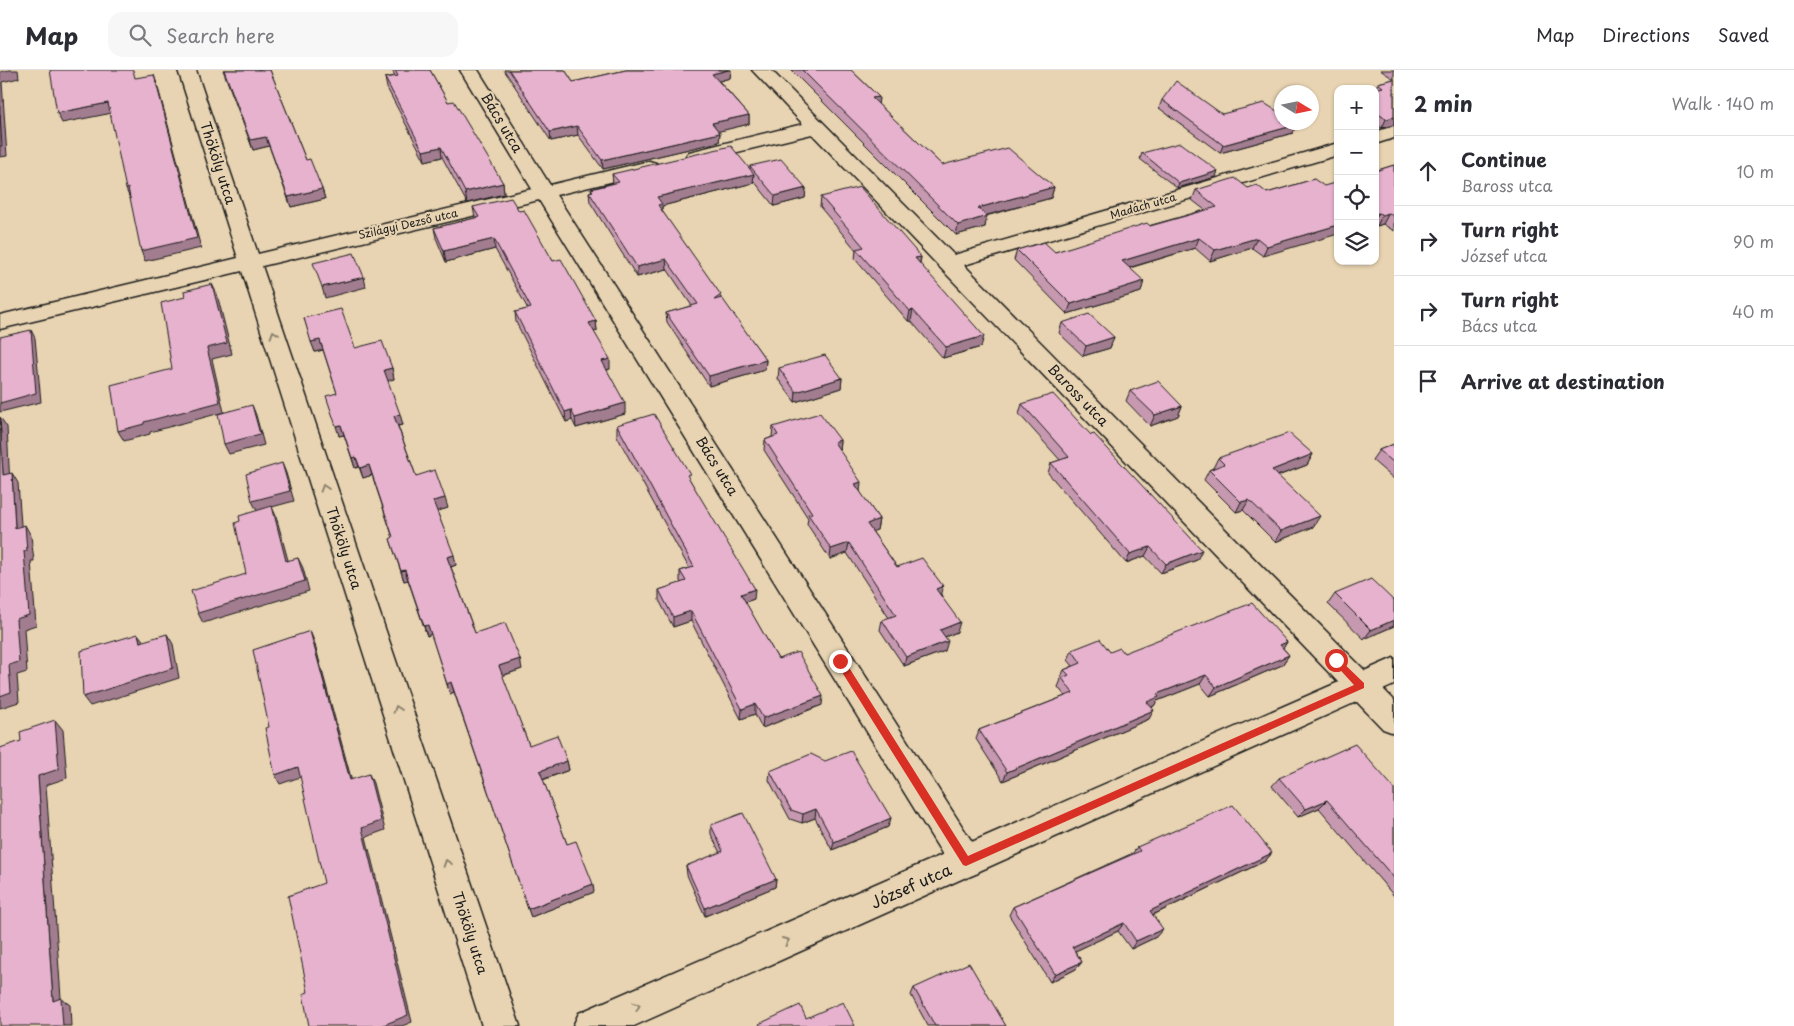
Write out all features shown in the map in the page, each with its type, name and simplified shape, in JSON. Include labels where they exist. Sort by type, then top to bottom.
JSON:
[{"type":"street","name":"Thököly utca","points":[[187,70],[501,1026]]},
{"type":"street","name":"Bács utca","points":[[469,70],[966,862]]},
{"type":"street","name":"Baross utca","points":[[761,70],[1394,720]]},
{"type":"street","name":"Szilágyi Dezső utca","points":[[0,322],[816,127]]},
{"type":"street","points":[[1379,137],[1394,132]]},
{"type":"street","name":"Madách utca","points":[[949,263],[1334,150]]},
{"type":"street","name":"József utca","points":[[592,1026],[1394,671]]},
{"type":"building","points":[[50,70],[133,70],[135,78],[154,75],[197,238],[141,251],[108,103],[57,113]]},
{"type":"building","points":[[224,70],[270,70],[306,160],[310,159],[322,189],[288,197],[266,137],[250,140]]},
{"type":"building","points":[[395,70],[430,70],[448,102],[454,101],[503,183],[465,192],[441,147],[423,151],[385,78],[398,76]]},
{"type":"building","points":[[509,70],[565,70],[573,82],[626,70],[728,70],[712,74],[749,115],[712,123],[720,133],[602,160],[577,126],[550,132]]},
{"type":"building","points":[[802,70],[851,70],[879,97],[872,98],[942,165],[1008,148],[1054,187],[978,208],[987,216],[958,225]]},
{"type":"building","points":[[1394,79],[1394,117],[1386,119],[1379,115],[1379,88],[1383,87],[1378,83]]},
{"type":"building","points":[[1176,81],[1222,114],[1264,103],[1274,109],[1274,130],[1278,130],[1223,145],[1162,100]]},
{"type":"building","points":[[0,114],[2,146],[0,146]]},
{"type":"building","points":[[1180,143],[1218,171],[1179,183],[1142,153]]},
{"type":"building","points":[[731,146],[754,174],[657,197],[662,204],[658,205],[721,295],[714,300],[722,298],[766,360],[709,376],[666,313],[698,304],[666,259],[637,267],[589,192],[593,191],[591,189],[619,182],[612,174]]},
{"type":"building","points":[[781,159],[806,188],[775,196],[750,166]]},
{"type":"building","points":[[1394,165],[1394,217],[1389,213],[1382,215],[1379,213],[1379,170]]},
{"type":"building","points":[[1235,178],[1248,188],[1257,185],[1267,193],[1314,179],[1324,186],[1334,183],[1334,226],[1267,246],[1257,238],[1215,250],[1199,238],[1122,261],[1144,281],[1071,304],[1017,250],[1044,242],[1055,252],[1147,223],[1150,226],[1217,207],[1196,190]]},
{"type":"building","points":[[860,187],[921,257],[915,258],[984,336],[946,347],[913,310],[910,311],[856,249],[864,247],[821,197]]},
{"type":"building","points":[[511,198],[519,211],[524,210],[553,261],[561,259],[596,321],[589,323],[610,359],[602,361],[625,403],[575,418],[571,410],[565,412],[515,312],[531,308],[494,239],[444,251],[434,228],[479,217],[473,207]]},
{"type":"building","points":[[354,253],[364,277],[322,287],[313,263]]},
{"type":"building","points":[[212,284],[227,343],[207,348],[220,402],[144,422],[144,424],[118,431],[111,385],[172,369],[161,303],[185,297],[184,291]]},
{"type":"building","points":[[341,309],[355,348],[382,341],[392,368],[384,370],[400,414],[394,416],[416,476],[435,470],[445,498],[433,501],[454,555],[447,557],[475,633],[505,623],[520,659],[499,666],[529,745],[557,735],[567,761],[540,771],[567,844],[576,841],[593,884],[528,909],[451,682],[447,684],[428,625],[424,626],[405,570],[401,571],[390,539],[393,537],[369,465],[360,468],[356,457],[352,458],[341,425],[336,426],[326,396],[337,393],[320,340],[311,342],[304,318]]},
{"type":"building","points":[[1089,314],[1114,337],[1086,346],[1062,323]]},
{"type":"building","points":[[31,330],[36,393],[0,403],[0,337]]},
{"type":"building","points":[[825,355],[842,378],[796,392],[779,368]]},
{"type":"building","points":[[1158,381],[1182,406],[1155,415],[1130,391]]},
{"type":"building","points":[[1053,394],[1091,435],[1094,434],[1202,550],[1166,564],[1150,547],[1130,554],[1051,463],[1069,457],[1022,404]]},
{"type":"building","points":[[252,405],[260,434],[224,444],[218,414]]},
{"type":"building","points":[[820,413],[840,440],[834,442],[861,482],[855,484],[879,519],[867,524],[897,567],[922,558],[943,586],[936,589],[960,622],[940,630],[948,641],[906,657],[882,620],[896,615],[849,543],[831,549],[808,514],[812,513],[765,440],[778,435],[773,427]]},
{"type":"building","points":[[654,414],[690,474],[687,475],[755,589],[741,594],[778,659],[798,652],[823,696],[763,718],[755,704],[742,709],[691,611],[673,617],[659,590],[686,581],[680,571],[694,567],[617,425]]},
{"type":"building","points":[[0,417],[3,475],[12,473],[15,528],[25,525],[27,551],[24,551],[29,615],[16,619],[19,662],[9,665],[11,692],[0,696]]},
{"type":"building","points":[[1289,433],[1313,454],[1272,470],[1320,516],[1281,531],[1249,500],[1241,502],[1209,470],[1224,464],[1218,458]]},
{"type":"building","points":[[1394,444],[1394,463],[1379,450]]},
{"type":"building","points":[[282,463],[290,491],[252,501],[246,474]]},
{"type":"building","points":[[272,506],[286,561],[298,558],[305,581],[198,613],[191,591],[246,574],[235,523],[240,521],[239,516]]},
{"type":"building","points":[[1371,579],[1394,601],[1394,620],[1371,630],[1335,594]]},
{"type":"building","points":[[1252,603],[1287,642],[1280,645],[1289,655],[1216,687],[1206,675],[1157,694],[1159,697],[1147,702],[1154,710],[1007,772],[979,730],[1073,693],[1062,678],[1069,675],[1064,670],[1081,663],[1072,650],[1100,639],[1110,652],[1120,648],[1124,653]]},
{"type":"building","points":[[310,631],[350,780],[369,774],[381,821],[362,828],[408,1015],[381,1026],[309,1026],[303,994],[308,992],[288,896],[324,883],[298,767],[275,775],[265,728],[269,727],[253,650]]},
{"type":"building","points":[[138,634],[140,642],[167,634],[173,668],[83,697],[81,651]]},
{"type":"building","points":[[55,720],[59,769],[38,776],[53,1001],[61,998],[63,1026],[0,1026],[0,748],[21,741],[20,732]]},
{"type":"building","points":[[1355,744],[1394,788],[1394,878],[1327,800],[1306,809],[1279,778]]},
{"type":"building","points":[[851,751],[891,818],[834,842],[816,809],[803,814],[791,810],[770,771],[811,754],[825,761]]},
{"type":"building","points":[[1233,805],[1272,853],[1150,911],[1163,929],[1136,941],[1124,923],[1072,947],[1082,962],[1055,974],[1013,907],[1140,851],[1137,847]]},
{"type":"building","points":[[743,813],[776,879],[705,908],[686,866],[723,851],[711,825]]},
{"type":"building","points":[[969,963],[1006,1026],[935,1026],[914,988]]},
{"type":"building","points":[[843,1002],[855,1026],[760,1026],[759,1024],[800,1005],[806,1018]]},
{"type":"route","points":[[840,661],[966,862],[1361,686],[1336,660]]}]
